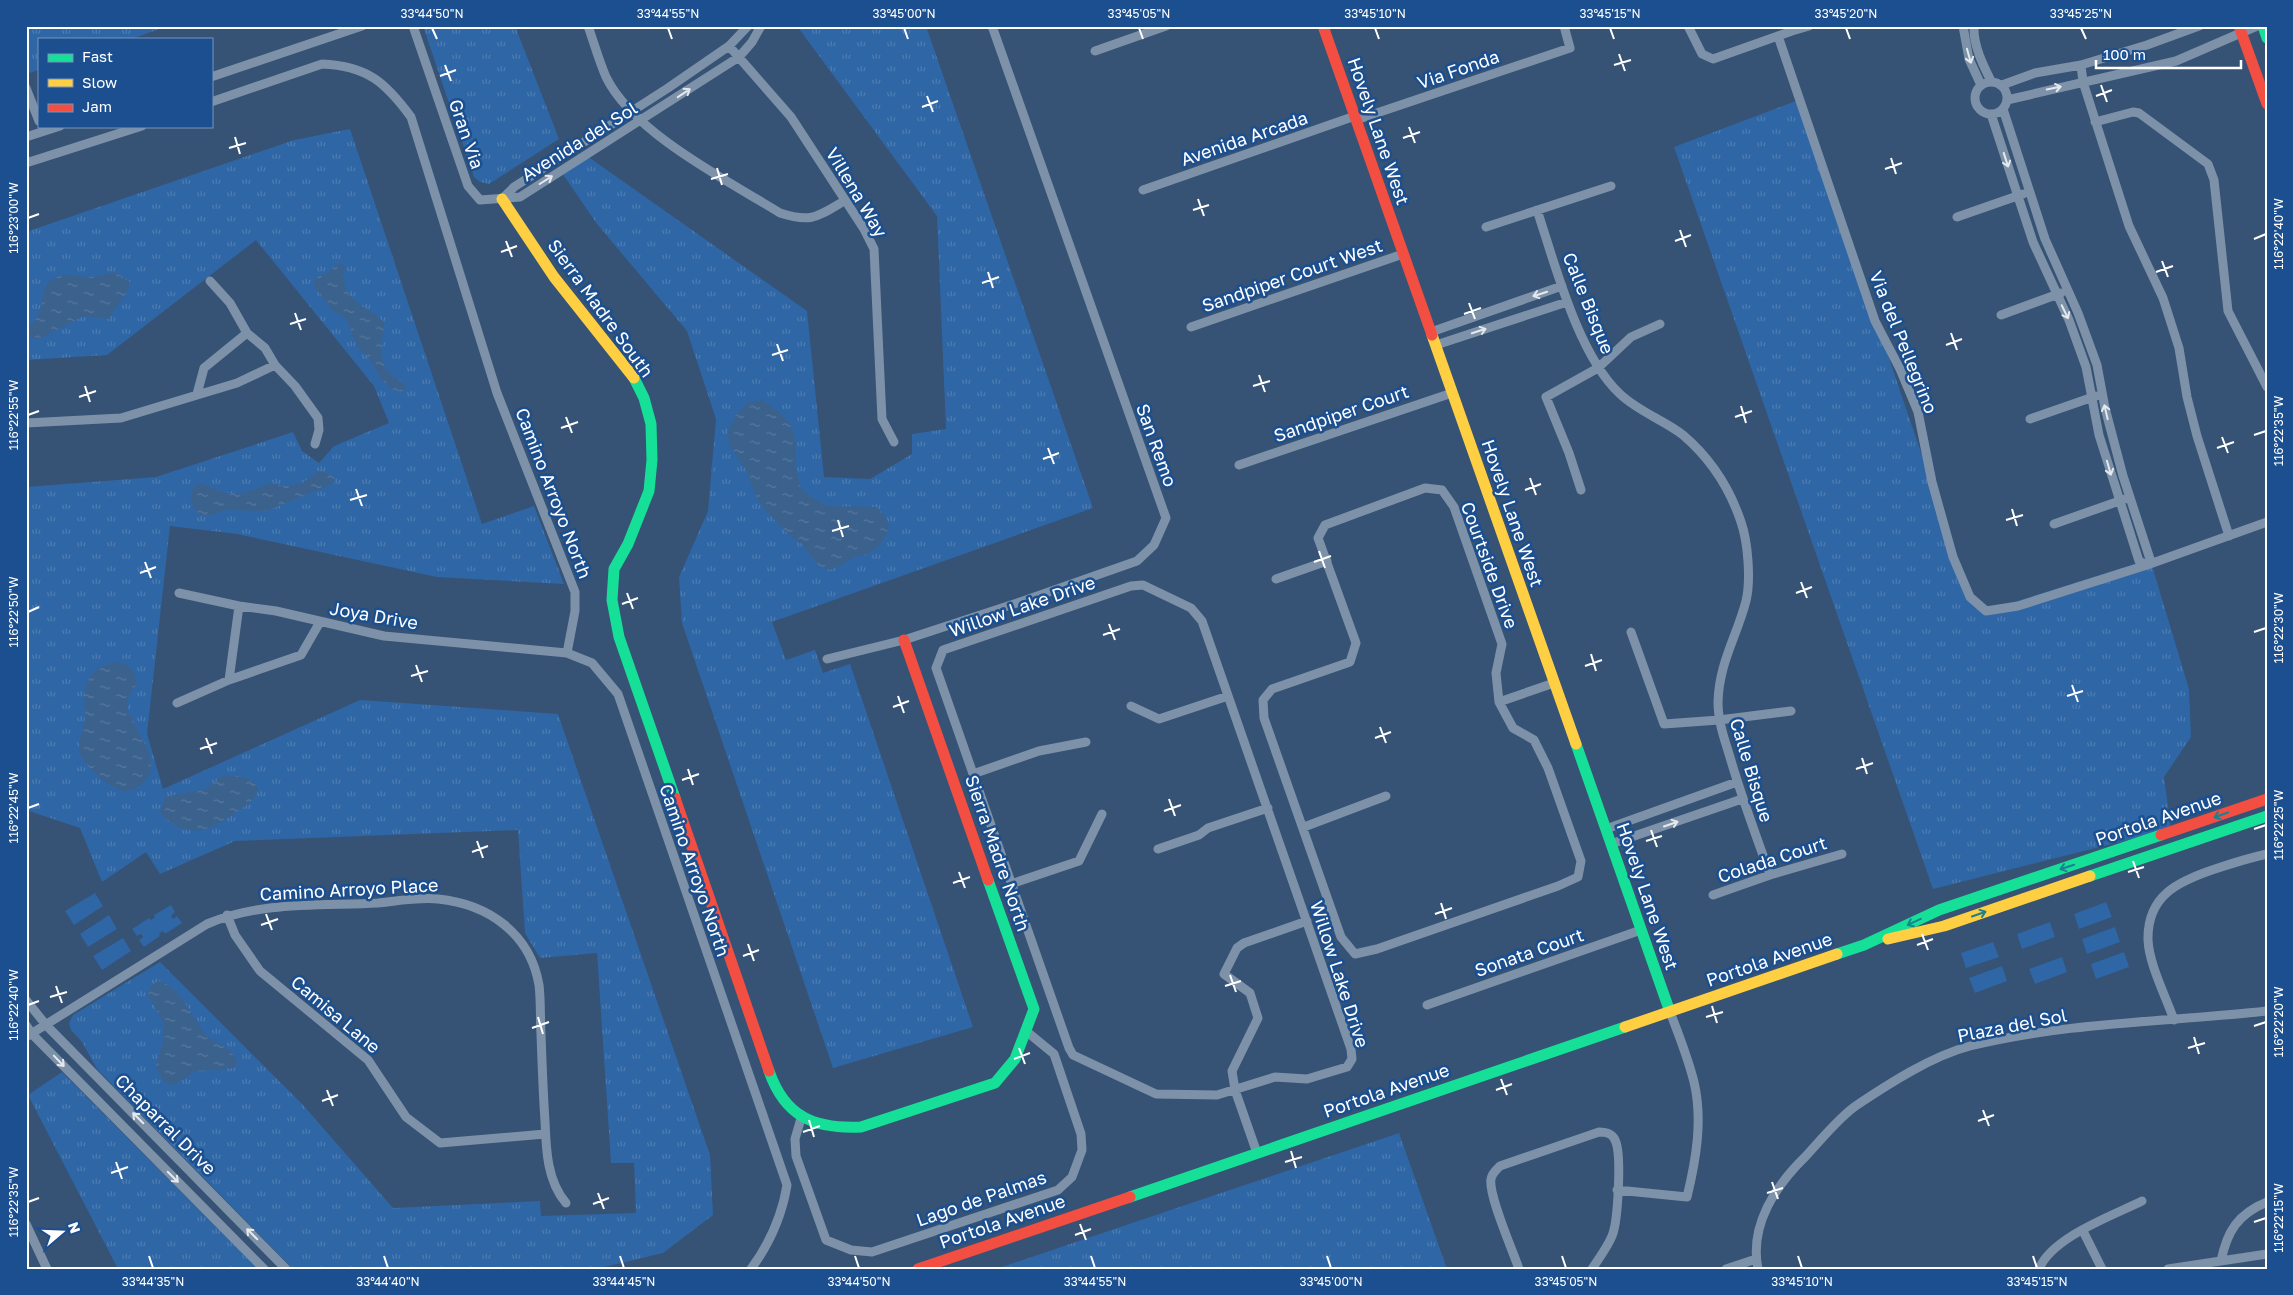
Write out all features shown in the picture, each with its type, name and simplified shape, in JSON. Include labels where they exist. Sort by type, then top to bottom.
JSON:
[{"type":"street","name":"Gran Via","points":[[413,26],[468,186],[480,200],[502,199]]},
{"type":"street","points":[[588,26],[606,78],[631,112],[669,144],[780,213],[799,219],[813,217],[844,201]]},
{"type":"street","name":"Avenida del Sol","points":[[502,199],[514,187],[729,46],[748,26]]},
{"type":"street","name":"Avenida del Sol","points":[[502,199],[520,197],[739,57],[752,42],[761,26]]},
{"type":"street","name":"San Remo","points":[[827,660],[904,640],[1023,602],[1137,561],[1154,545],[1166,518],[992,26]]},
{"type":"street","points":[[1095,51],[1166,26]]},
{"type":"street","name":"Hovely Lane West","points":[[1323,26],[1670,1012]]},
{"type":"street","name":"Via Fonda","points":[[1356,118],[1570,48],[1564,26]]},
{"type":"street","points":[[1688,26],[1702,54],[1713,59],[1778,36],[1791,29],[1810,26]]},
{"type":"street","points":[[1963,26],[1969,60],[1980,85]]},
{"type":"street","points":[[1974,26],[1973,33],[1991,81]]},
{"type":"street","points":[[2003,109],[1991,114],[1984,113],[1976,105],[1975,94],[1980,85],[1991,81],[2002,85],[2035,74],[2081,65],[2147,45],[2199,26]]},
{"type":"street","points":[[2007,100],[2181,59],[2240,29],[2257,26]]},
{"type":"street","points":[[2263,26],[2267,38]]},
{"type":"street","points":[[212,77],[358,27]]},
{"type":"street","points":[[2240,29],[2267,104]]},
{"type":"street","name":"Via del Pellegrino","points":[[1778,36],[1875,321],[1900,369],[1918,412],[1932,482],[1953,557],[1970,597],[1986,611],[2018,606],[2147,564]]},
{"type":"street","name":"Villena Way","points":[[729,46],[792,116],[844,201],[864,229],[874,249],[882,419],[894,442]]},
{"type":"street","name":"Camino Arroyo North","points":[[212,102],[322,64],[341,64],[369,75],[391,90],[412,117],[497,392],[575,592],[575,611],[567,653],[592,663],[618,694],[787,1184],[784,1206],[776,1227],[751,1269]]},
{"type":"street","points":[[2081,65],[2083,82],[2129,226],[2163,298],[2179,348],[2187,397],[2197,436],[2229,536]]},
{"type":"street","points":[[2002,85],[2007,100],[2003,109],[2045,239],[2098,365],[2102,394],[2130,498],[2150,559],[2147,564]]},
{"type":"street","points":[[26,88],[38,118]]},
{"type":"street","points":[[2095,122],[2133,112],[2140,113],[2208,164],[2214,180],[2228,311],[2267,387]]},
{"type":"street","points":[[1991,114],[2033,242],[2069,320],[2086,367],[2099,435],[2139,561],[2147,564],[2267,522]]},
{"type":"street","name":"Avenida Arcada","points":[[1143,190],[1356,118]]},
{"type":"street","points":[[26,163],[136,128]]},
{"type":"street","points":[[26,138],[42,129]]},
{"type":"street","points":[[1486,227],[1611,186]]},
{"type":"street","points":[[1957,217],[2030,192]]},
{"type":"street","name":"Sierra Madre South","points":[[502,199],[554,277],[632,375],[644,398],[651,424],[652,460],[649,491],[628,544],[614,569],[612,600],[618,637],[774,1085],[786,1105],[802,1116],[840,1128],[862,1127],[995,1083],[1004,1076]]},
{"type":"street","name":"Calle Bisque","points":[[1537,210],[1567,302],[1598,368],[1620,394],[1649,416],[1682,435],[1710,464],[1730,494],[1742,524],[1748,562],[1747,600],[1722,670],[1718,720],[1742,799],[1770,875]]},
{"type":"street","name":"Sandpiper Court West","points":[[1191,327],[1403,254]]},
{"type":"street","points":[[210,281],[230,302],[247,333],[265,348],[275,365],[296,386],[318,418],[319,430],[315,444]]},
{"type":"street","points":[[1431,332],[1562,286]]},
{"type":"street","points":[[2001,315],[2068,291]]},
{"type":"street","points":[[1517,301],[1523,317]]},
{"type":"street","points":[[1436,345],[1567,302]]},
{"type":"street","points":[[1581,490],[1569,453],[1546,397],[1598,368],[1631,337],[1660,324]]},
{"type":"street","points":[[197,394],[204,368],[247,333]]},
{"type":"street","points":[[26,423],[121,418],[237,383],[275,365]]},
{"type":"street","name":"Sandpiper Court","points":[[1239,465],[1452,393]]},
{"type":"street","points":[[2030,419],[2102,394]]},
{"type":"street","name":"Courtside Drive","points":[[1304,827],[1264,718],[1263,700],[1272,689],[1350,662],[1356,643],[1318,538],[1325,525],[1425,488],[1442,490],[1454,507],[1502,644],[1496,673],[1500,702]]},
{"type":"street","points":[[2054,524],[2130,498]]},
{"type":"street","points":[[1276,579],[1326,561]]},
{"type":"street","name":"Willow Lake Drive","points":[[1143,585],[1191,608],[1198,614],[1228,696],[1351,1049],[1352,1059],[1347,1067],[1324,1075],[1307,1079],[1275,1077],[1217,1096],[1156,1094],[1073,1055],[1069,1048],[936,668],[943,650],[1131,586],[1143,585]]},
{"type":"street","name":"Joya Drive","points":[[179,593],[238,606],[276,611],[384,636],[567,653]]},
{"type":"street","points":[[229,680],[238,606]]},
{"type":"street","points":[[177,703],[229,680],[301,655],[320,622]]},
{"type":"street","points":[[1631,632],[1664,724],[1718,720],[1791,710]]},
{"type":"street","name":"Sierra Madre North","points":[[904,640],[1034,1009],[1012,1065],[1004,1076]]},
{"type":"street","points":[[1386,796],[1304,827],[1341,937],[1355,954],[1377,949],[1578,877],[1581,862],[1548,768],[1534,740],[1514,728],[1500,702],[1554,682]]},
{"type":"street","points":[[1131,706],[1159,719],[1228,696]]},
{"type":"street","points":[[973,774],[1039,751],[1086,742]]},
{"type":"street","points":[[1606,829],[1737,782]]},
{"type":"street","points":[[1692,798],[1698,814]]},
{"type":"street","points":[[1611,844],[1742,799]]},
{"type":"street","name":"Portola Avenue","points":[[1864,945],[1939,910],[2267,799]]},
{"type":"street","points":[[1158,849],[1199,835],[1208,828],[1268,808]]},
{"type":"street","points":[[1011,884],[1079,861],[1102,814]]},
{"type":"street","name":"Portola Avenue","points":[[918,1269],[1864,945],[1944,926],[2267,816]]},
{"type":"street","points":[[2103,872],[2113,862],[2170,840],[2172,832]]},
{"type":"street","name":"Colada Court","points":[[1713,895],[1770,875],[1842,854]]},
{"type":"street","points":[[2174,1020],[2149,947],[2150,926],[2155,909],[2168,890],[2183,880],[2248,858],[2267,854]]},
{"type":"street","name":"Camino Arroyo Place","points":[[29,1035],[207,924],[227,915],[266,908],[436,899],[466,904],[492,914],[514,933],[530,957],[539,985],[545,1134],[552,1181],[557,1194],[566,1203]]},
{"type":"street","name":"Camisa Lane","points":[[227,915],[235,935],[260,971],[368,1060],[406,1117],[440,1143],[545,1134]]},
{"type":"street","points":[[1257,1153],[1235,1090],[1232,1071],[1258,1018],[1250,993],[1224,974],[1237,948],[1244,943],[1307,921]]},
{"type":"street","name":"Sonata Court","points":[[1427,1005],[1641,930]]},
{"type":"street","name":"Chaparral Drive","points":[[26,1000],[46,1025],[286,1269]]},
{"type":"street","name":"Plaza del Sol","points":[[1758,1269],[1756,1259],[1759,1225],[1786,1175],[1855,1106],[1922,1065],[1970,1046],[2024,1036],[2082,1028],[2267,1011]]},
{"type":"street","points":[[1618,1190],[1687,1197],[1694,1165],[1698,1123],[1694,1084],[1670,1012]]},
{"type":"street","name":"Chaparral Drive","points":[[26,1025],[29,1035],[264,1269]]},
{"type":"street","name":"Lago de Palmas","points":[[802,1116],[795,1139],[796,1156],[826,1240],[851,1250],[872,1252],[1058,1190],[1072,1177],[1082,1150],[1081,1134],[1054,1054],[1026,1031]]},
{"type":"street","points":[[1519,1269],[1492,1194],[1491,1177],[1500,1166],[1599,1132],[1606,1132],[1612,1135],[1618,1147],[1617,1219],[1612,1236],[1592,1269]]},
{"type":"street","points":[[2040,1269],[2048,1254],[2054,1248],[2142,1201]]},
{"type":"street","points":[[2221,1261],[2226,1240],[2240,1218],[2267,1202]]},
{"type":"street","points":[[26,1224],[47,1269]]},
{"type":"street","points":[[2083,1231],[2102,1269]]},
{"type":"street","points":[[2168,1269],[2267,1254]]},
{"type":"street","points":[[1726,1269],[1756,1259]]},
{"type":"green space","points":[[38,26],[168,26],[134,38],[38,38],[38,70],[29,73],[26,67],[26,30]]},
{"type":"green space","points":[[423,26],[515,26],[559,139],[489,184],[480,182],[474,177]]},
{"type":"green space","points":[[797,26],[926,26],[1093,508],[772,622],[786,660],[815,650],[823,673],[850,664],[973,1027],[833,1068],[682,623],[679,577],[708,511],[716,419],[687,331],[597,224],[562,173],[587,156],[807,311],[824,477],[870,479],[912,454],[912,434],[946,429],[937,216]]},
{"type":"green space","points":[[1801,99],[1970,597],[1986,611],[2150,559],[2189,689],[2191,737],[2164,777],[2171,829],[1933,889],[1674,147]]},
{"type":"green space","points":[[350,129],[482,524],[534,506],[564,584],[437,577],[237,534],[170,526],[147,734],[163,789],[360,700],[558,714],[710,1155],[713,1215],[663,1253],[596,1269],[293,1269],[97,1069],[82,1042],[71,1030],[69,1023],[73,1015],[160,962],[303,1105],[393,1208],[540,1201],[541,1216],[636,1213],[634,1163],[611,1163],[597,953],[540,958],[525,933],[518,830],[235,841],[160,874],[146,852],[102,882],[80,828],[26,810],[26,487],[156,477],[293,432],[302,451],[319,463],[334,446],[389,423],[374,386],[256,240],[107,355],[26,360],[26,232],[294,140]]},
{"type":"green space","points":[[95,893],[103,906],[74,925],[65,911]]},
{"type":"green space","points":[[2106,902],[2112,917],[2079,929],[2074,914]]},
{"type":"green space","points":[[171,905],[175,912],[171,916],[173,919],[177,916],[182,923],[165,934],[163,931],[159,934],[160,936],[144,947],[139,940],[143,937],[141,934],[137,936],[132,929],[149,918],[151,920],[155,917],[154,915]]},
{"type":"green space","points":[[109,915],[117,929],[88,947],[80,934]]},
{"type":"green space","points":[[2050,922],[2055,937],[2022,949],[2017,934]]},
{"type":"green space","points":[[2115,927],[2120,942],[2087,954],[2082,939]]},
{"type":"green space","points":[[123,938],[131,951],[102,970],[93,956]]},
{"type":"green space","points":[[1993,942],[1999,957],[1966,968],[1961,953]]},
{"type":"green space","points":[[2124,952],[2129,967],[2096,979],[2091,964]]},
{"type":"green space","points":[[2062,957],[2067,972],[2035,984],[2029,969]]},
{"type":"green space","points":[[2002,966],[2007,981],[1975,993],[1969,978]]},
{"type":"green space","points":[[62,1072],[258,1269],[118,1269],[28,1095]]},
{"type":"green space","points":[[1399,1133],[1447,1269],[996,1269]]},
{"type":"water","points":[[341,263],[345,267],[345,287],[349,294],[384,322],[383,362],[391,375],[406,387],[403,392],[391,389],[381,379],[371,361],[357,346],[346,318],[332,310],[314,286],[315,279],[320,275],[330,272],[333,267]]},
{"type":"water","points":[[115,272],[130,282],[127,292],[109,319],[84,316],[38,339],[30,338],[28,328],[35,321],[39,313],[44,291],[52,280],[64,275],[95,277]]},
{"type":"water","points":[[762,400],[780,413],[790,424],[796,442],[796,466],[800,486],[809,496],[827,506],[876,507],[885,515],[889,526],[886,535],[878,547],[866,555],[854,557],[830,570],[819,566],[801,543],[790,536],[766,511],[757,498],[746,470],[729,444],[728,431],[736,415],[747,403]]},
{"type":"water","points":[[319,471],[334,476],[334,483],[267,511],[223,510],[212,515],[200,515],[192,503],[193,488],[200,483],[225,493],[245,493],[271,483],[282,486],[301,484]]},
{"type":"water","points":[[117,662],[129,667],[135,675],[137,684],[129,698],[128,714],[133,717],[151,759],[149,776],[146,780],[141,785],[126,791],[114,788],[97,775],[83,759],[79,749],[85,718],[86,686],[89,679],[99,669]]},
{"type":"water","points":[[224,775],[239,776],[247,779],[258,788],[255,796],[248,804],[218,824],[209,828],[189,830],[180,828],[170,822],[160,812],[165,797],[206,789]]},
{"type":"water","points":[[159,981],[166,984],[179,995],[208,1037],[232,1053],[237,1064],[234,1068],[196,1071],[177,1083],[170,1085],[163,1081],[156,1066],[164,1039],[163,1022],[147,993],[153,984]]},
{"type":"traffic: fast","points":[[2263,26],[2267,38]]},
{"type":"traffic: fast","points":[[634,378],[644,398],[651,424],[652,460],[649,491],[628,544],[614,569],[612,600],[619,637],[675,798]]},
{"type":"traffic: fast","points":[[1576,744],[1670,1012]]},
{"type":"traffic: fast","points":[[2090,876],[2267,816]]},
{"type":"traffic: fast","points":[[1837,954],[1864,945],[1939,910],[2161,835]]},
{"type":"traffic: fast","points":[[769,1071],[784,1099],[803,1117],[829,1126],[844,1127],[861,1127],[995,1083],[1015,1059],[1034,1009],[988,880]]},
{"type":"traffic: fast","points":[[1130,1197],[1625,1027]]},
{"type":"traffic: slow","points":[[502,199],[554,277],[634,378]]},
{"type":"traffic: slow","points":[[1432,335],[1576,744]]},
{"type":"traffic: slow","points":[[1888,939],[1944,926],[2090,876]]},
{"type":"traffic: slow","points":[[1625,1027],[1837,954]]},
{"type":"traffic: jam","points":[[1323,26],[1432,335]]},
{"type":"traffic: jam","points":[[2239,26],[2267,104]]},
{"type":"traffic: jam","points":[[904,640],[988,880]]},
{"type":"traffic: jam","points":[[675,798],[769,1071]]},
{"type":"traffic: jam","points":[[2161,835],[2267,799]]},
{"type":"traffic: jam","points":[[918,1269],[1130,1197]]}]
